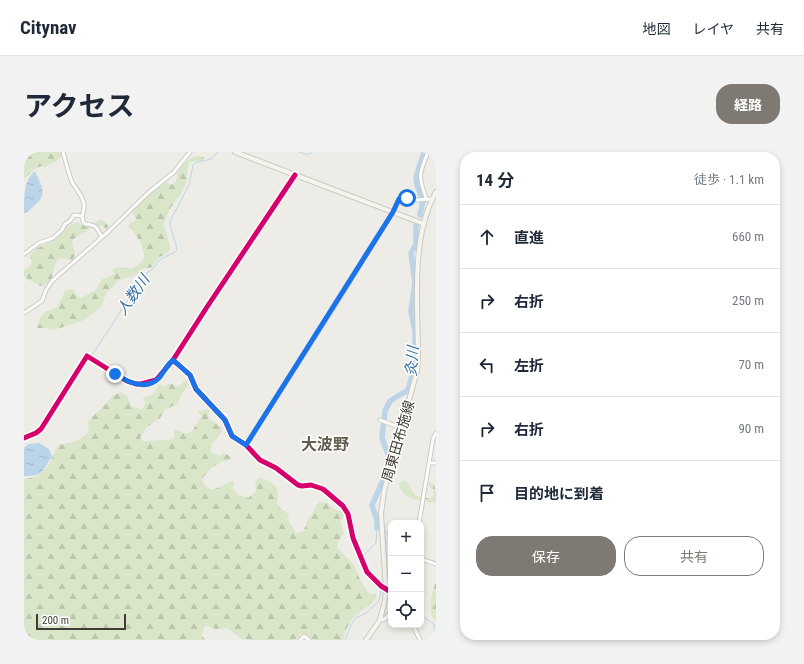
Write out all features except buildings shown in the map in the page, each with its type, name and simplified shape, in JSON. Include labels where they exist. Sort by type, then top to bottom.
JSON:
[{"type":"main road","points":[[235,152],[424,224]]},
{"type":"main road","name":"周東田布施線","points":[[366,640],[380,620],[384,604],[386,589],[382,506],[384,491],[415,382],[418,364],[418,258],[424,224],[432,199],[436,192]]},
{"type":"street","points":[[63,152],[72,181],[83,199],[84,210],[82,216],[84,223],[96,226],[102,237]]},
{"type":"street","points":[[24,313],[42,301],[46,290],[52,281],[174,172],[190,152]]},
{"type":"street","points":[[426,199],[420,181],[423,164],[428,152]]},
{"type":"street","points":[[24,438],[41,429],[87,356],[122,379],[136,384],[156,380],[173,360],[295,175]]},
{"type":"street","points":[[246,445],[393,212],[400,197],[420,200],[432,199]]},
{"type":"street","points":[[24,254],[36,244],[53,238],[62,230],[65,224],[70,221],[74,215],[82,216]]},
{"type":"street","points":[[173,360],[190,375],[196,389],[225,420],[232,436],[246,445],[260,460],[276,468],[298,485],[316,486],[343,506],[348,514],[353,538],[367,572],[386,589]]},
{"type":"street","points":[[380,420],[402,428]]},
{"type":"street","points":[[420,520],[433,439],[436,433]]},
{"type":"street","points":[[429,463],[436,463]]},
{"type":"street","points":[[424,560],[436,564]]},
{"type":"street","points":[[380,620],[385,619],[388,616]]},
{"type":"street","points":[[414,628],[420,640]]},
{"type":"street","points":[[300,640],[304,636],[309,640]]},
{"type":"green space","points":[[37,152],[64,152],[58,160],[45,167],[42,166],[36,168],[24,179],[24,157]]},
{"type":"green space","points":[[197,156],[204,157],[203,160],[190,162],[188,166],[187,181],[183,191],[171,207],[165,219],[164,226],[170,246],[169,251],[159,257],[152,267],[143,269],[135,275],[117,281],[106,293],[102,306],[86,319],[53,330],[37,328],[40,317],[46,311],[57,307],[65,291],[73,289],[78,297],[81,298],[95,291],[102,279],[113,274],[113,269],[117,267],[131,269],[142,261],[144,254],[142,244],[129,226],[130,223],[134,222],[136,219],[132,213],[133,210],[149,194],[166,182],[171,185],[175,183],[181,166],[191,158]]},
{"type":"green space","points":[[101,219],[109,226],[106,229],[103,226],[92,227],[73,239],[72,243],[75,256],[72,260],[60,258],[54,267],[52,278],[45,285],[40,286],[24,277],[24,270],[31,266],[32,261],[30,255],[36,249],[51,242],[69,226],[78,222],[84,225],[90,225]]},
{"type":"green space","points":[[186,380],[189,385],[183,392],[177,404],[165,410],[160,418],[147,427],[140,438],[143,441],[170,440],[175,437],[174,430],[185,434],[192,431],[202,416],[198,413],[199,411],[206,410],[208,408],[208,418],[222,428],[221,433],[211,444],[211,452],[220,456],[224,453],[231,457],[230,460],[221,462],[208,472],[202,479],[205,485],[209,488],[216,489],[233,481],[233,489],[238,495],[248,498],[256,491],[255,482],[260,478],[270,482],[277,488],[277,503],[280,508],[288,514],[289,522],[296,533],[303,532],[309,518],[319,502],[329,504],[337,511],[342,510],[344,515],[340,522],[344,533],[338,542],[337,548],[355,566],[360,580],[370,595],[375,593],[377,596],[352,619],[343,640],[312,640],[306,634],[300,634],[296,640],[251,640],[242,639],[227,628],[216,629],[206,626],[202,635],[205,640],[24,640],[24,479],[34,477],[46,469],[58,446],[74,442],[84,436],[89,431],[88,423],[92,417],[113,395],[121,392],[128,397],[130,405],[141,410],[146,403],[143,399],[144,397],[151,396],[159,385],[164,386],[170,383],[178,387]]},
{"type":"green space","points":[[405,480],[415,494],[426,498],[432,498],[434,494],[433,489],[429,486],[429,482],[434,484],[436,503],[413,499],[405,495],[399,486],[399,483]]},
{"type":"green space","points":[[435,584],[436,622],[431,614],[431,598]]},
{"type":"water","points":[[34,172],[37,173],[36,174],[43,192],[40,200],[26,213],[24,213],[26,184]]},
{"type":"water","points":[[39,443],[49,449],[52,456],[40,473],[33,476],[24,476],[24,448],[28,444]]},
{"type":"waterway","name":"人数川","points":[[24,440],[42,432],[139,283],[148,272],[153,269],[159,260],[177,250],[170,221],[189,185],[193,165],[197,162],[211,159],[218,152]]},
{"type":"waterway","name":"人数川","points":[[299,152],[305,154],[313,152]]},
{"type":"waterway","name":"灸川","points":[[420,215],[423,201],[417,185],[416,177],[424,152]]},
{"type":"waterway","name":"灸川","points":[[377,528],[377,520],[372,505],[384,478],[390,459],[382,438],[385,411],[390,401],[408,390],[414,369],[415,331],[411,311],[415,283],[411,253],[416,244],[416,226]]},
{"type":"waterway","name":"灸川","points":[[374,577],[368,569],[364,558],[365,554],[376,543],[377,528],[380,529]]},
{"type":"waterway","name":"灸川","points":[[383,531],[388,534]]},
{"type":"waterway","name":"灸川","points":[[345,640],[352,623],[356,618],[366,613],[379,601],[381,591],[375,582]]},
{"type":"waterway","name":"灸川","points":[[424,617],[434,624],[436,639]]},
{"type":"cycle path","points":[[24,438],[41,429],[87,356],[127,381],[141,384],[156,380],[173,360],[295,175]]},
{"type":"cycle path","points":[[173,360],[190,375],[196,389],[225,420],[232,436],[246,445],[260,460],[276,468],[298,485],[311,485],[323,489],[343,506],[348,514],[353,538],[367,572],[381,586],[388,590]]},
{"type":"district","name":"大波野","points":[[325,444]]},
{"type":"route","points":[[115,374],[127,381],[142,384],[156,380],[173,360],[190,375],[196,389],[225,420],[232,436],[246,445],[336,304],[393,212],[400,197],[407,198]]}]
